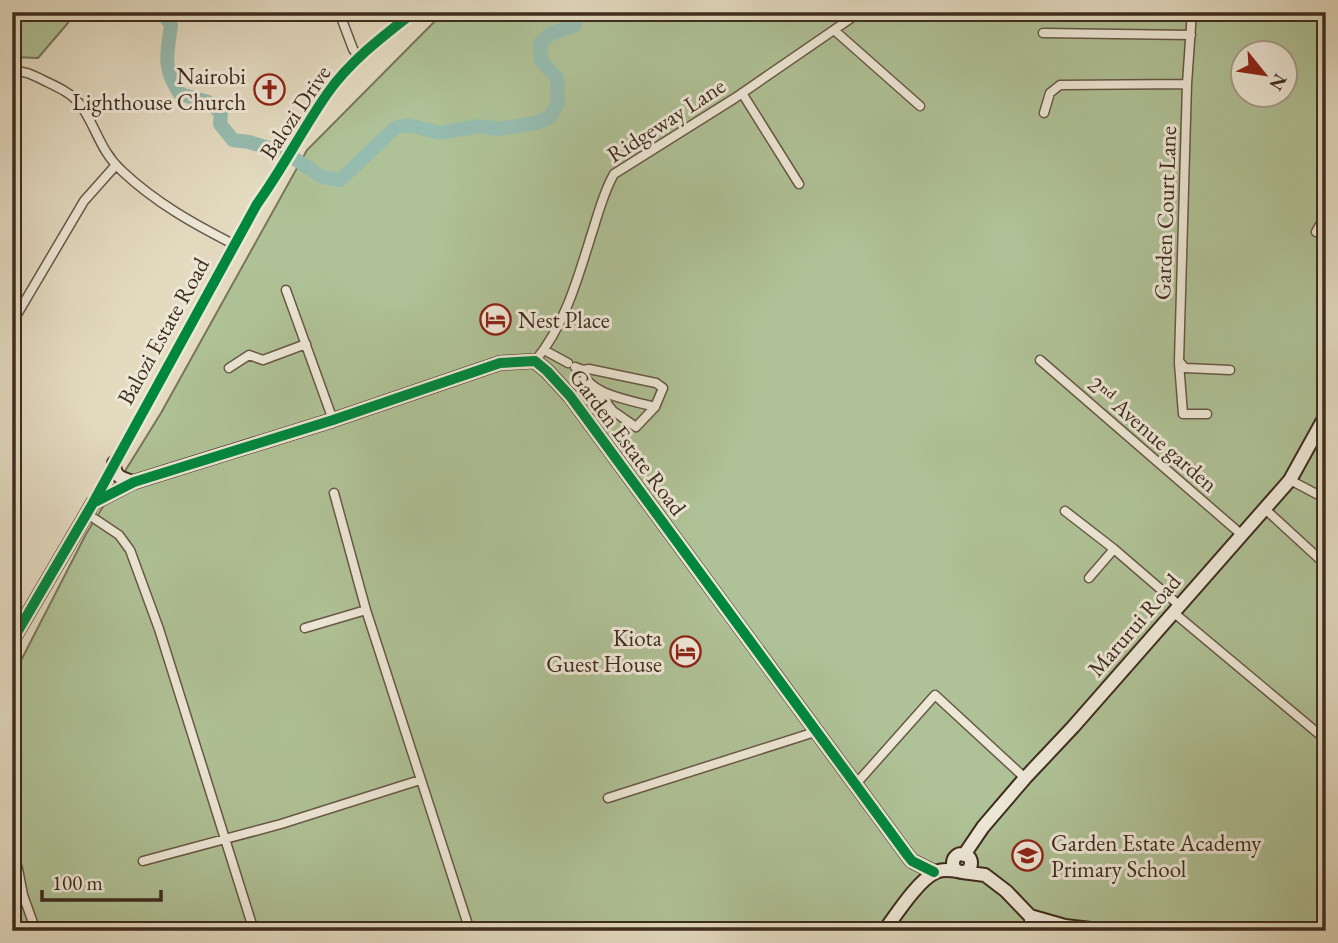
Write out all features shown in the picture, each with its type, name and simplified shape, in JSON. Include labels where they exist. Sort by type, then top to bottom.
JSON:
[{"type":"street","points":[[339,12],[352,49],[360,59]]},
{"type":"street","name":"Balozi Drive","points":[[274,181],[329,92],[389,31],[414,12]]},
{"type":"street","name":"Ridgeway Lane","points":[[535,361],[561,318],[614,174],[742,93],[860,12]]},
{"type":"street","name":"Garden Court Lane","points":[[1192,12],[1187,84],[1179,363],[1183,414],[1207,414]]},
{"type":"street","points":[[1317,12],[1326,24]]},
{"type":"street","points":[[834,30],[920,106]]},
{"type":"street","points":[[1043,33],[1191,35]]},
{"type":"street","points":[[12,71],[36,76],[71,96],[78,102],[99,143],[116,165],[170,211],[235,245]]},
{"type":"street","points":[[1044,113],[1050,93],[1060,85],[1187,84]]},
{"type":"street","points":[[742,93],[799,184]]},
{"type":"street","points":[[12,323],[84,201],[116,165]]},
{"type":"street","name":"Balozi Estate Road","points":[[89,508],[257,204],[274,181]]},
{"type":"street","points":[[1316,232],[1326,214]]},
{"type":"street","points":[[286,290],[333,420]]},
{"type":"street","points":[[229,368],[250,355],[263,360],[306,344]]},
{"type":"street","points":[[544,350],[576,367],[656,383],[663,388],[655,407],[636,427],[613,411],[576,367]]},
{"type":"street","name":"2ⁿᵈ Avenue garden","points":[[1040,360],[1242,535]]},
{"type":"street","name":"Garden Estate Road","points":[[89,508],[134,482],[333,420],[500,363],[535,361],[558,381],[570,396],[912,861],[937,871],[962,863],[985,875],[1006,891],[1030,916]]},
{"type":"street","points":[[1179,363],[1185,368],[1230,370]]},
{"type":"street","points":[[596,390],[655,407]]},
{"type":"street","name":"Marurui Road","points":[[962,863],[983,827],[1290,480],[1326,415]]},
{"type":"street","points":[[114,463],[119,478],[134,482]]},
{"type":"street","points":[[1290,480],[1326,499]]},
{"type":"street","points":[[334,493],[366,610],[470,931]]},
{"type":"street","points":[[12,640],[89,508],[120,535],[130,550],[159,629],[254,931]]},
{"type":"street","points":[[1265,509],[1326,565]]},
{"type":"street","points":[[1065,511],[1114,549],[1176,608],[1326,740]]},
{"type":"street","points":[[1089,578],[1114,549]]},
{"type":"street","points":[[305,628],[366,610]]},
{"type":"street","points":[[855,785],[935,695],[1025,778]]},
{"type":"street","points":[[608,798],[815,732]]},
{"type":"street","points":[[12,752],[16,739]]},
{"type":"street","points":[[144,862],[281,824],[420,780]]},
{"type":"street","points":[[12,850],[19,869],[23,895],[36,931]]},
{"type":"street","points":[[912,861],[922,883]]},
{"type":"street","points":[[884,931],[922,883],[937,871]]},
{"type":"street","points":[[1027,931],[1030,916],[1050,923],[1103,930]]},
{"type":"green space","points":[[14,12],[72,12],[68,23],[38,58],[12,57]]},
{"type":"green space","points":[[444,12],[1326,12],[1326,931],[12,931],[12,678],[86,534],[161,413],[307,150]]},
{"type":"waterway","points":[[162,12],[171,25],[168,68],[180,94],[208,102],[221,113],[220,124],[233,140],[282,152]]},
{"type":"waterway","points":[[295,159],[322,177],[340,180],[395,128],[408,125],[440,133],[479,126],[498,129],[536,123],[550,117],[558,103],[557,78],[541,61],[540,43],[550,34],[574,26],[578,12]]},
{"type":"cycle path","points":[[93,503],[257,204],[318,108],[356,60],[414,12]]},
{"type":"cycle path","points":[[12,641],[93,503],[134,482],[333,420],[500,363],[535,361],[570,396],[908,856],[912,861],[934,872]]},
{"type":"place","name":"Nairobi Lighthouse Church","points":[[269,89]]},
{"type":"place","name":"Nest Place","points":[[495,320]]},
{"type":"place","name":"Kiota Guest House","points":[[685,651]]},
{"type":"place","name":"Garden Estate Academy Primary School","points":[[1028,856]]}]
